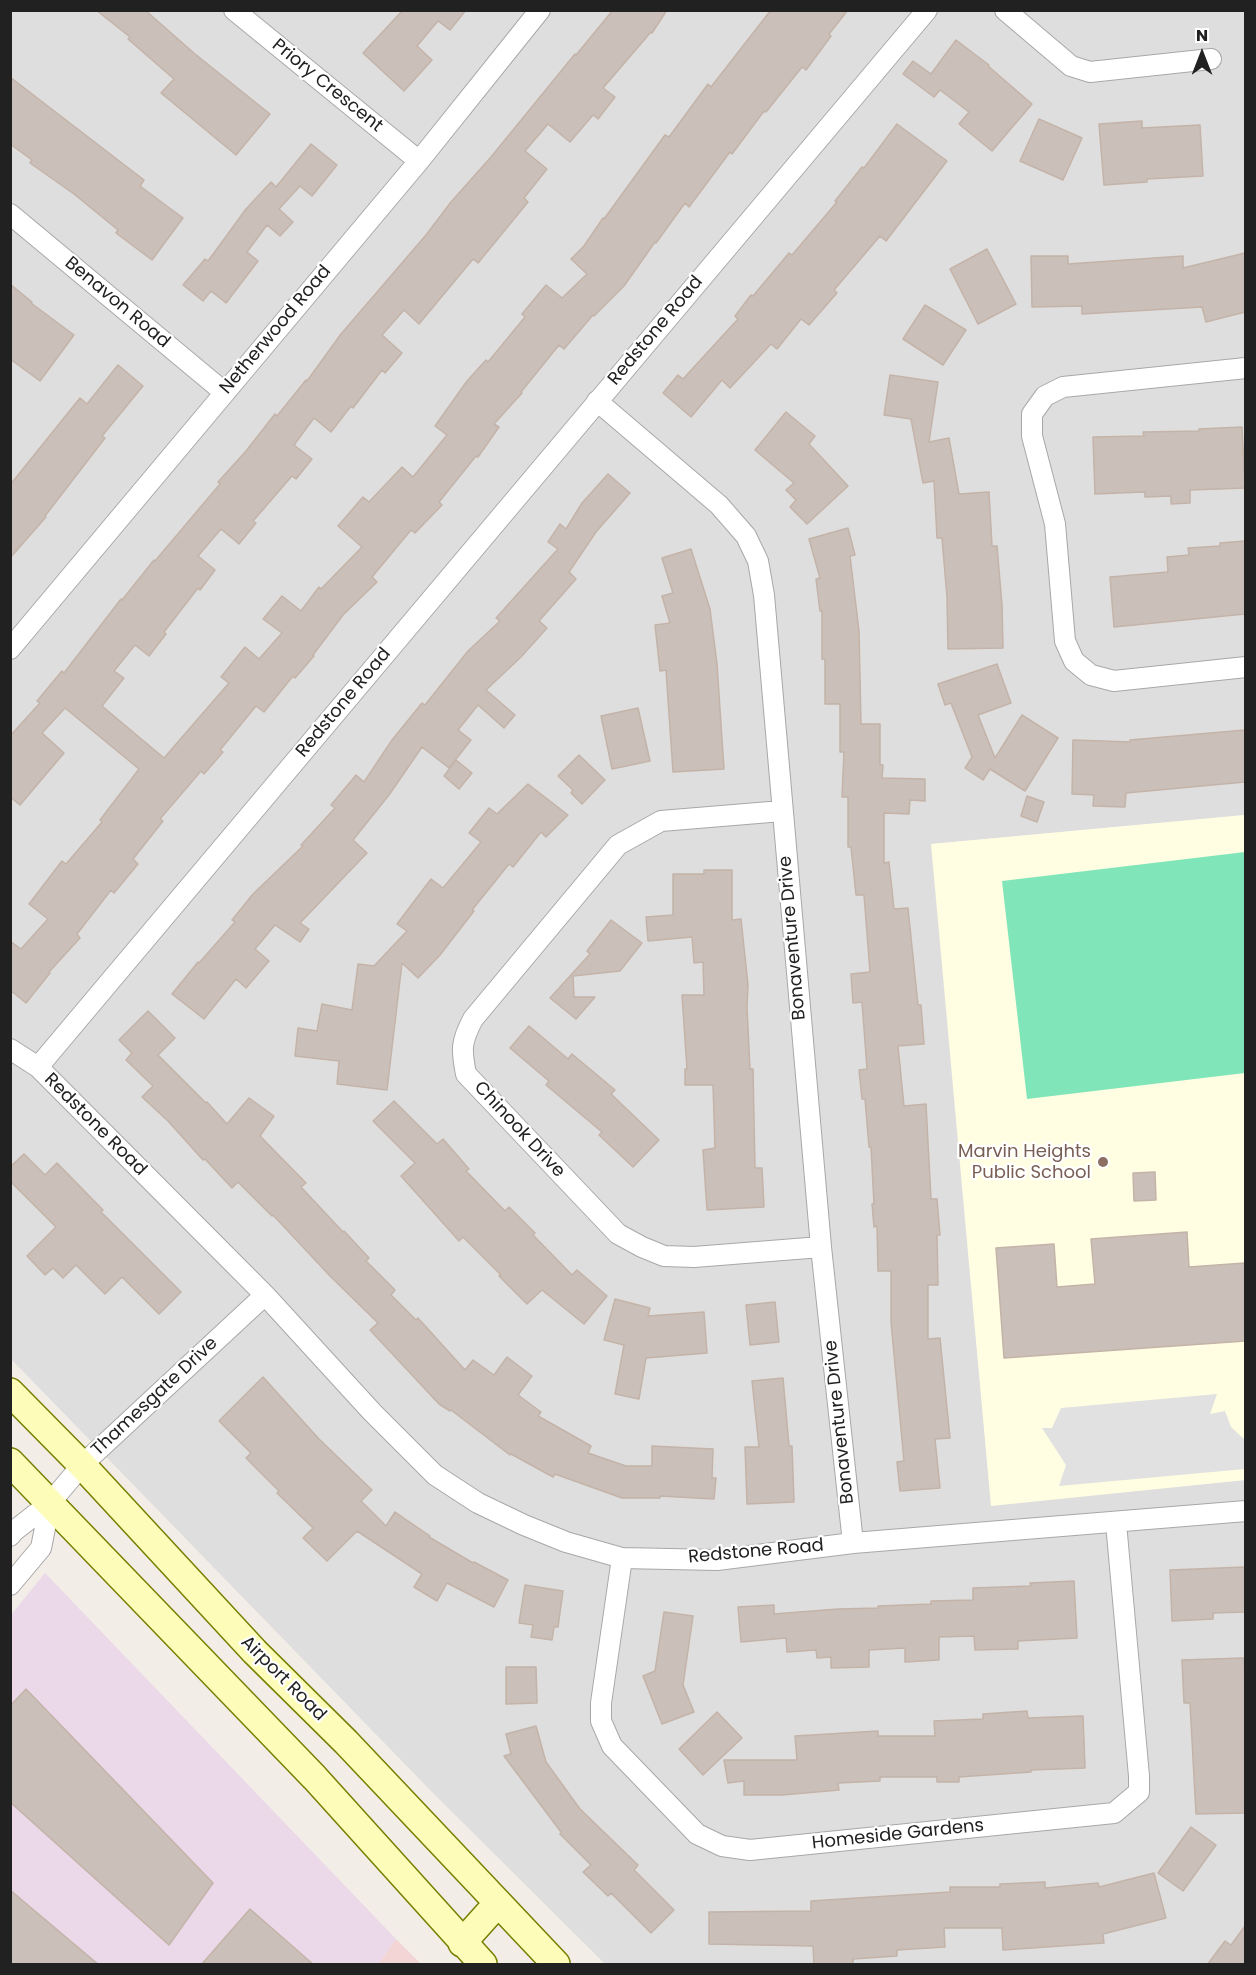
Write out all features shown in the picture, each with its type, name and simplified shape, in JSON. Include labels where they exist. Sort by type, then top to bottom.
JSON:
[{"type":"main road","name":"Airport Road","points":[[10,1392],[82,1465],[247,1643],[346,1742],[556,1965]]},
{"type":"main road","points":[[10,1462],[315,1778],[483,1965]]},
{"type":"main road","points":[[462,1943],[497,1904]]},
{"type":"street","name":"Priory Crescent","points":[[234,10],[419,161]]},
{"type":"street","name":"Netherwood Road","points":[[10,649],[419,161],[540,10]]},
{"type":"street","name":"Redstone Road","points":[[927,10],[38,1067],[265,1295],[372,1412],[435,1475],[478,1503],[567,1542],[622,1558],[717,1560],[853,1543],[1245,1511]]},
{"type":"street","points":[[1005,10],[1071,66],[1090,72],[1210,59]]},
{"type":"street","name":"Benavon Road","points":[[10,214],[224,392]]},
{"type":"street","points":[[1245,368],[1063,387],[1045,396],[1032,414],[1032,436],[1055,524],[1065,641],[1074,661],[1091,675],[1114,681],[1245,667]]},
{"type":"street","name":"Bonaventure Drive","points":[[597,401],[719,505],[746,536],[758,561],[764,595],[821,1246],[853,1543]]},
{"type":"street","name":"Chinook Drive","points":[[782,811],[661,821],[618,845],[473,1019],[464,1037],[463,1059],[466,1074],[618,1234],[642,1247],[664,1257],[694,1257],[821,1246]]},
{"type":"street","points":[[10,1049],[38,1067]]},
{"type":"street","name":"Thamesgate Drive","points":[[10,1536],[50,1503],[82,1465],[265,1295]]},
{"type":"street","name":"Thamesgate Drive","points":[[10,1585],[41,1548],[50,1503]]},
{"type":"street","name":"Homeside Gardens","points":[[622,1558],[601,1702],[601,1721],[612,1746],[698,1834],[722,1846],[750,1850],[1114,1813],[1130,1801],[1139,1792],[1139,1776],[1116,1523]]},
{"type":"shaded area","points":[[11,11],[1245,11],[1245,815],[932,844],[991,1505],[1245,1480],[1245,1964],[605,1964],[432,1792],[11,1359]]},
{"type":"shaded area","name":"Marvin Heights Public School","points":[[1245,815],[1245,1480],[991,1506],[931,844]]},
{"type":"shaded area","points":[[1217,1394],[1210,1414],[1225,1411],[1231,1427],[1245,1440],[1245,1469],[1059,1486],[1066,1465],[1042,1428],[1052,1428],[1061,1408]]},
{"type":"shaded area","points":[[45,1573],[396,1939],[378,1964],[11,1964],[11,1615]]},
{"type":"shaded area","points":[[396,1939],[421,1964],[378,1964]]},
{"type":"green space","points":[[1245,852],[1245,1073],[1027,1099],[1002,881]]},
{"type":"building","points":[[96,10],[145,10],[195,54],[270,114],[236,155],[161,93],[174,79],[128,39],[130,37]]},
{"type":"building","points":[[403,10],[466,10],[450,30],[438,21],[417,46],[432,60],[404,91],[363,53]]},
{"type":"building","points":[[613,10],[667,10],[652,33],[603,88],[615,97],[598,119],[593,115],[570,142],[548,124],[525,151],[547,169],[524,198],[528,202],[478,263],[473,259],[419,324],[404,310],[382,335],[402,353],[385,373],[382,370],[331,432],[314,418],[294,445],[312,459],[296,479],[292,476],[253,521],[256,523],[239,544],[221,529],[198,556],[215,570],[200,590],[198,588],[164,632],[166,634],[149,656],[135,645],[114,671],[124,678],[102,706],[164,758],[229,683],[221,677],[245,647],[259,659],[282,633],[263,619],[282,596],[301,611],[319,587],[321,589],[362,547],[338,526],[363,497],[369,502],[402,467],[413,477],[447,435],[435,426],[467,381],[486,360],[488,362],[525,317],[522,314],[546,285],[562,298],[587,274],[571,259],[584,246],[665,135],[669,137],[708,84],[711,87],[771,10],[848,10],[829,34],[831,36],[806,70],[802,67],[766,112],[764,111],[689,207],[685,203],[624,286],[593,315],[564,349],[559,345],[522,393],[494,424],[499,427],[478,457],[476,456],[439,502],[442,505],[415,533],[411,530],[372,577],[377,582],[343,615],[314,656],[295,678],[293,676],[264,712],[256,706],[220,750],[223,752],[204,774],[201,771],[160,819],[163,821],[133,859],[138,864],[114,893],[111,890],[77,934],[80,938],[49,972],[26,1003],[10,990],[10,941],[21,949],[48,919],[29,904],[62,861],[66,864],[102,822],[100,820],[139,769],[65,708],[42,733],[64,753],[20,805],[10,797],[10,736],[40,703],[37,701],[62,671],[64,673],[121,599],[220,484],[218,482],[275,414],[277,416],[307,381],[341,334]]},
{"type":"building","points":[[956,40],[989,65],[1032,104],[992,151],[959,124],[969,112],[940,90],[934,97],[903,74],[913,61],[931,74]]},
{"type":"building","points":[[10,77],[144,180],[140,186],[183,218],[152,260],[116,233],[118,230],[74,194],[30,163],[32,160],[10,144]]},
{"type":"building","points":[[1039,119],[1082,138],[1063,180],[1020,161]]},
{"type":"building","points":[[1142,121],[1142,128],[1200,125],[1203,176],[1147,179],[1147,182],[1104,185],[1099,124]]},
{"type":"building","points":[[897,124],[947,161],[886,241],[880,236],[834,290],[837,293],[809,325],[801,319],[777,349],[771,344],[730,388],[722,380],[691,417],[663,393],[678,375],[683,379],[738,319],[735,316],[751,295],[753,296],[789,253],[792,255],[837,202],[835,201],[862,167],[864,168]]},
{"type":"building","points":[[311,144],[337,165],[312,196],[300,186],[279,209],[293,222],[280,236],[267,225],[247,252],[258,261],[226,303],[211,291],[203,301],[183,285],[205,259],[208,261],[246,209],[271,182],[276,187]]},
{"type":"building","points":[[987,249],[1016,304],[978,324],[950,269]]},
{"type":"building","points":[[1245,253],[1245,312],[1206,322],[1202,307],[1082,314],[1082,306],[1032,307],[1031,256],[1068,256],[1068,264],[1183,256],[1183,268]]},
{"type":"building","points":[[10,284],[74,335],[40,381],[10,359]]},
{"type":"building","points":[[925,305],[966,330],[943,365],[903,339]]},
{"type":"building","points":[[118,365],[143,386],[102,436],[105,438],[46,517],[10,558],[10,485],[80,398],[87,404]]},
{"type":"building","points":[[890,375],[938,382],[929,442],[949,438],[959,494],[989,492],[992,546],[997,546],[1003,648],[948,649],[947,597],[942,538],[937,538],[934,481],[923,483],[911,419],[884,415]]},
{"type":"building","points":[[786,412],[815,436],[809,444],[848,486],[807,524],[790,507],[796,500],[786,490],[794,483],[755,450]]},
{"type":"building","points":[[1242,427],[1245,488],[1190,490],[1190,503],[1171,504],[1171,496],[1145,497],[1145,492],[1095,494],[1093,437],[1144,436],[1143,432],[1199,431],[1199,429]]},
{"type":"building","points":[[608,474],[630,493],[596,532],[569,572],[576,579],[539,621],[547,628],[521,657],[486,690],[515,715],[504,728],[478,705],[458,730],[471,740],[449,768],[422,747],[389,795],[353,840],[367,853],[300,923],[309,929],[300,942],[275,925],[255,949],[269,961],[246,988],[236,979],[204,1019],[172,994],[235,922],[232,920],[253,894],[303,846],[301,845],[335,808],[331,805],[356,775],[364,782],[392,740],[422,703],[425,705],[468,651],[500,621],[496,618],[558,549],[548,542],[560,524],[566,529],[582,503]]},
{"type":"building","points":[[848,528],[855,555],[850,556],[859,631],[861,724],[880,724],[882,778],[925,779],[925,801],[910,800],[909,814],[884,813],[884,863],[889,862],[894,909],[908,908],[918,1005],[921,1005],[924,1044],[898,1046],[904,1106],[926,1104],[931,1199],[937,1199],[940,1235],[937,1235],[938,1285],[928,1285],[928,1339],[940,1338],[950,1438],[935,1439],[940,1488],[900,1491],[897,1462],[904,1461],[891,1322],[891,1271],[878,1271],[877,1226],[874,1227],[872,1204],[874,1204],[871,1147],[869,1147],[865,1099],[862,1099],[859,1070],[867,1069],[862,1002],[853,1003],[851,974],[870,972],[864,895],[856,895],[851,847],[848,847],[848,797],[842,797],[844,752],[840,752],[840,704],[825,704],[822,611],[820,611],[816,579],[820,578],[809,539]]},
{"type":"building","points":[[1245,541],[1245,614],[1114,627],[1110,577],[1168,572],[1167,557],[1189,555],[1188,548],[1220,546],[1220,543]]},
{"type":"building","points":[[691,549],[710,609],[717,664],[724,769],[673,772],[666,670],[660,671],[655,625],[670,623],[662,596],[673,593],[662,558]]},
{"type":"building","points":[[997,664],[1011,703],[978,715],[995,758],[1022,715],[1058,738],[1025,791],[990,769],[983,780],[965,768],[972,757],[951,703],[945,705],[938,684]]},
{"type":"building","points":[[638,708],[650,761],[612,769],[601,716]]},
{"type":"building","points":[[1245,730],[1245,782],[1126,793],[1125,807],[1093,806],[1094,795],[1072,794],[1073,740],[1130,742],[1130,740]]},
{"type":"building","points":[[579,755],[605,780],[582,804],[571,793],[573,790],[558,776]]},
{"type":"building","points":[[456,760],[472,773],[459,789],[444,776]]},
{"type":"building","points":[[528,784],[568,815],[546,837],[541,832],[513,867],[509,864],[440,955],[418,978],[402,963],[387,1090],[337,1084],[339,1061],[295,1056],[298,1028],[317,1031],[322,1004],[352,1010],[358,964],[374,966],[407,931],[397,924],[431,879],[443,888],[481,842],[469,833],[489,808],[497,814]]},
{"type":"building","points":[[1027,796],[1044,802],[1037,822],[1021,816]]},
{"type":"building","points":[[704,870],[732,870],[732,920],[741,919],[748,985],[750,1069],[753,1069],[755,1168],[762,1168],[764,1207],[707,1210],[703,1150],[715,1148],[713,1085],[685,1085],[685,1069],[687,1069],[682,995],[704,995],[703,962],[694,963],[692,937],[648,941],[646,917],[673,915],[673,874],[704,874]]},
{"type":"building","points":[[611,920],[642,943],[620,971],[573,976],[574,997],[595,997],[576,1019],[550,998],[590,954],[587,951]]},
{"type":"building","points":[[148,1011],[175,1038],[158,1055],[227,1124],[249,1098],[274,1116],[260,1136],[306,1183],[301,1187],[369,1258],[366,1261],[395,1290],[391,1295],[416,1320],[418,1318],[465,1370],[473,1360],[494,1375],[507,1357],[532,1376],[518,1395],[541,1412],[538,1416],[591,1446],[588,1453],[626,1466],[652,1466],[652,1446],[713,1449],[712,1478],[716,1478],[714,1499],[660,1496],[660,1498],[622,1498],[555,1474],[553,1477],[510,1455],[451,1410],[439,1404],[370,1330],[378,1323],[273,1215],[238,1182],[232,1188],[142,1097],[153,1086],[126,1060],[132,1053],[119,1040]]},
{"type":"building","points":[[529,1026],[568,1059],[572,1054],[615,1090],[611,1094],[659,1140],[633,1167],[599,1135],[602,1132],[546,1085],[549,1081],[510,1048]]},
{"type":"building","points":[[394,1101],[437,1144],[443,1139],[469,1169],[466,1171],[505,1211],[509,1207],[572,1275],[577,1270],[607,1296],[584,1324],[542,1290],[527,1304],[463,1237],[459,1241],[401,1176],[415,1163],[373,1121]]},
{"type":"building","points":[[24,1154],[45,1175],[57,1163],[103,1210],[101,1212],[181,1292],[159,1314],[122,1277],[105,1294],[76,1265],[63,1278],[53,1268],[45,1275],[27,1256],[56,1227],[10,1181],[10,1167]]},
{"type":"building","points":[[1155,1172],[1156,1200],[1134,1201],[1133,1173]]},
{"type":"building","points":[[1187,1232],[1189,1267],[1245,1263],[1245,1341],[1004,1358],[996,1248],[1054,1244],[1057,1287],[1095,1284],[1091,1239]]},
{"type":"building","points":[[615,1299],[650,1308],[648,1316],[704,1312],[707,1353],[646,1358],[639,1399],[615,1394],[624,1345],[604,1340]]},
{"type":"building","points":[[775,1302],[779,1342],[750,1345],[746,1305]]},
{"type":"building","points":[[263,1377],[319,1439],[372,1490],[361,1501],[386,1526],[395,1512],[429,1537],[473,1563],[508,1580],[494,1607],[447,1583],[437,1601],[414,1587],[422,1574],[357,1531],[327,1561],[303,1538],[313,1528],[277,1493],[279,1491],[246,1458],[251,1453],[219,1421]]},
{"type":"building","points":[[783,1378],[789,1446],[792,1446],[794,1502],[747,1504],[745,1447],[759,1447],[752,1381]]},
{"type":"building","points":[[1245,1567],[1245,1612],[1213,1613],[1213,1619],[1172,1621],[1170,1570]]},
{"type":"building","points":[[1074,1581],[1077,1638],[1018,1641],[1018,1649],[975,1650],[974,1636],[939,1637],[939,1660],[905,1662],[905,1648],[869,1650],[869,1667],[831,1668],[831,1657],[817,1658],[816,1650],[787,1652],[786,1638],[741,1642],[738,1607],[774,1605],[774,1614],[931,1604],[931,1601],[973,1600],[973,1588],[1031,1586],[1030,1583]]},
{"type":"building","points":[[525,1585],[563,1591],[558,1627],[554,1627],[552,1640],[531,1637],[533,1625],[519,1623]]},
{"type":"building","points":[[664,1612],[693,1616],[683,1685],[694,1712],[662,1724],[643,1676],[655,1671]]},
{"type":"building","points":[[1244,1658],[1245,1813],[1196,1814],[1190,1703],[1184,1703],[1182,1660]]},
{"type":"building","points":[[506,1667],[536,1667],[537,1703],[506,1704]]},
{"type":"building","points":[[26,1689],[213,1883],[169,1945],[10,1802],[10,1706]]},
{"type":"building","points":[[1027,1711],[1028,1718],[1083,1716],[1085,1768],[1031,1770],[1031,1772],[959,1777],[959,1782],[937,1782],[937,1777],[880,1777],[880,1781],[838,1783],[839,1790],[782,1795],[744,1795],[744,1781],[728,1783],[724,1760],[797,1760],[795,1736],[878,1731],[878,1736],[935,1736],[934,1721],[983,1719],[983,1714]]},
{"type":"building","points":[[717,1712],[742,1738],[703,1775],[679,1749]]},
{"type":"building","points":[[536,1726],[546,1762],[580,1809],[638,1865],[634,1870],[674,1910],[651,1933],[611,1893],[608,1896],[583,1872],[591,1865],[560,1834],[561,1832],[504,1756],[511,1754],[506,1734]]},
{"type":"building","points":[[1191,1827],[1216,1845],[1183,1891],[1158,1873]]},
{"type":"building","points":[[1154,1873],[1166,1918],[1103,1934],[1104,1943],[1003,1950],[1002,1928],[944,1928],[945,1947],[897,1950],[897,1956],[853,1959],[853,1965],[814,1965],[813,1946],[709,1944],[709,1912],[811,1911],[811,1901],[950,1892],[950,1887],[1000,1887],[1000,1884],[1045,1882],[1045,1888],[1098,1883],[1099,1887]]},
{"type":"building","points":[[10,1890],[99,1965],[10,1965]]},
{"type":"building","points":[[250,1909],[314,1965],[201,1965]]},
{"type":"building","points":[[1245,1926],[1245,1965],[1207,1965],[1225,1941],[1231,1945]]},
{"type":"place","name":"Marvin Heights Public School","points":[[1103,1162]]}]
